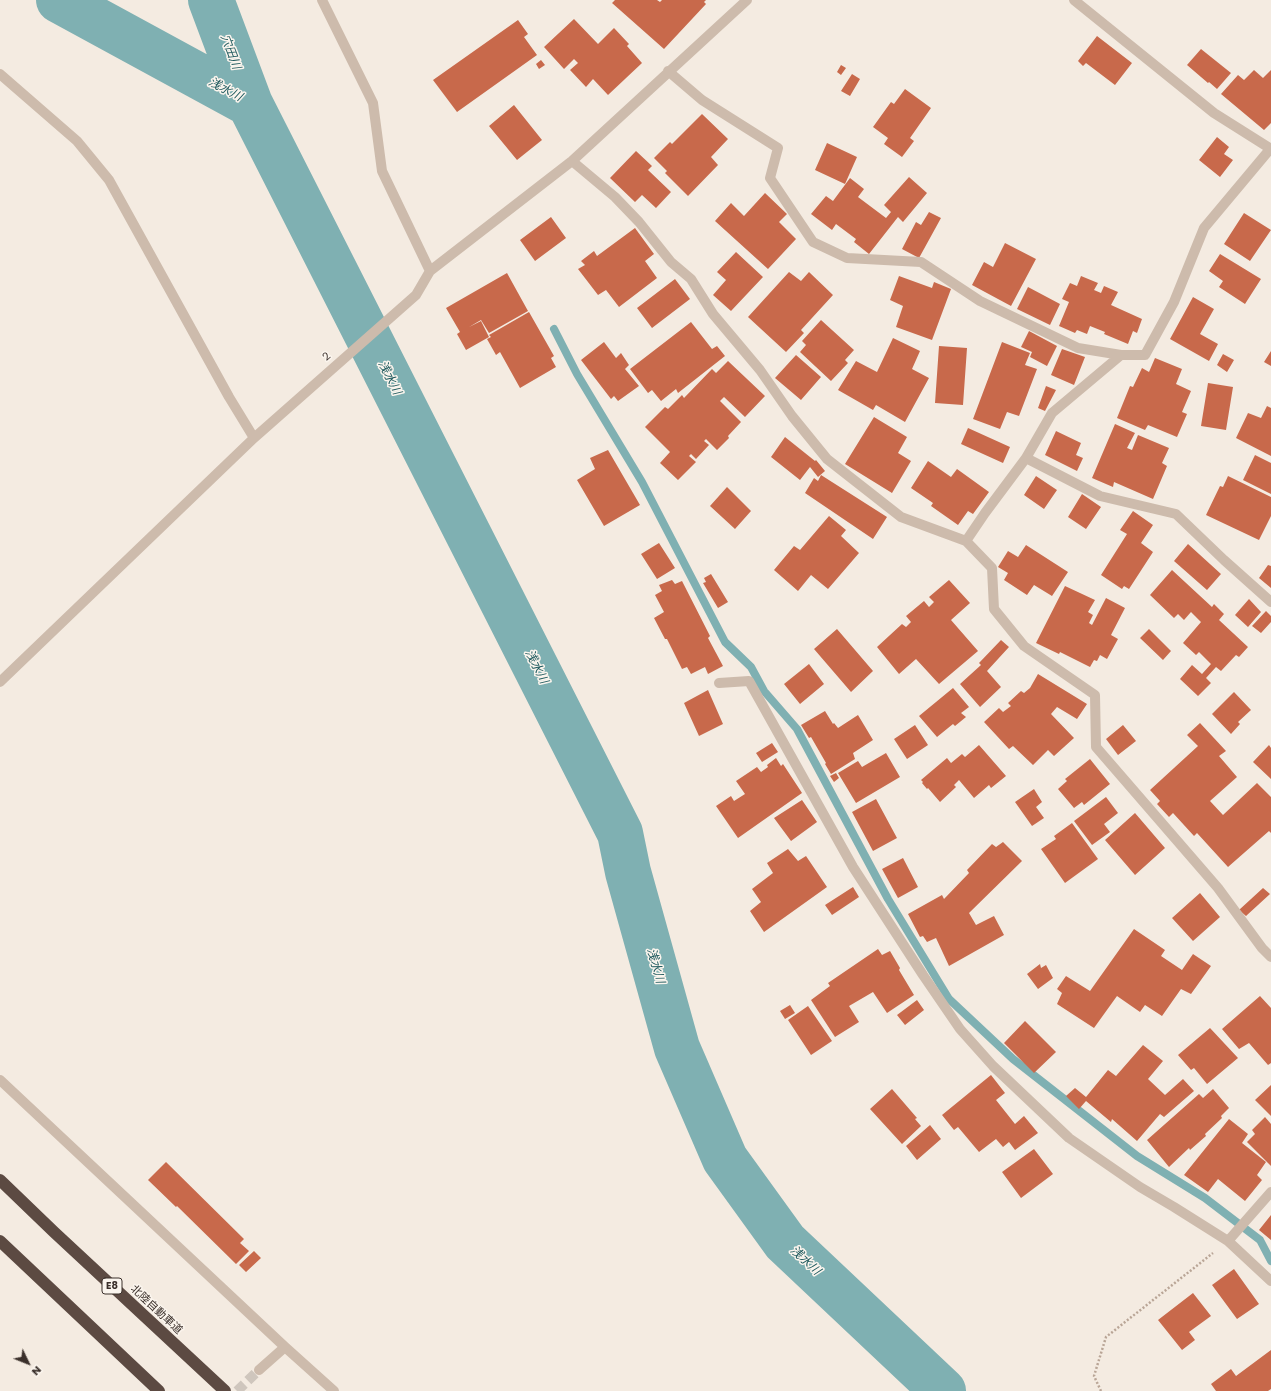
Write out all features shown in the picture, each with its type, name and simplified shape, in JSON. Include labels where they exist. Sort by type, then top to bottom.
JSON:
[{"type":"highway","name":"北陸自動車道","points":[[0,1180],[60,1238],[225,1391]]},
{"type":"highway","points":[[0,1241],[159,1391]]},
{"type":"street","points":[[322,0],[373,103],[382,170],[430,271],[572,161],[668,71],[747,0]]},
{"type":"street","points":[[668,71],[702,100],[778,148],[770,178],[812,242],[846,258],[921,262],[980,301],[1078,348],[1121,355],[1145,355],[1174,302],[1204,228],[1271,149],[1214,113],[1074,0]]},
{"type":"street","points":[[0,74],[77,140],[109,180],[229,397],[254,438]]},
{"type":"street","points":[[572,161],[615,197],[639,222],[671,262],[691,279],[712,314],[760,370],[792,416],[827,459],[901,517],[966,541],[992,568],[994,608],[1024,646],[1095,695],[1096,747],[1218,888],[1262,948],[1271,957]]},
{"type":"street","name":"2","points":[[0,682],[254,438],[416,295],[430,271]]},
{"type":"street","points":[[966,541],[985,512],[1026,458],[1052,413],[1121,355]]},
{"type":"street","points":[[1026,458],[1100,496],[1176,514],[1271,602]]},
{"type":"street","points":[[719,683],[749,681],[853,868],[960,1029],[993,1066],[1069,1138],[1140,1187],[1228,1241],[1271,1281]]},
{"type":"street","points":[[0,1080],[334,1391]]},
{"type":"street","points":[[1228,1241],[1271,1192]]},
{"type":"street","points":[[259,1370],[285,1347]]},
{"type":"path","points":[[1101,1391],[1094,1376],[1106,1337],[1228,1241]]},
{"type":"building","points":[[615,0],[657,0],[660,2],[662,0],[706,0],[704,2],[706,4],[664,49],[612,3]]},
{"type":"building","points":[[574,19],[598,44],[614,28],[629,44],[627,46],[642,63],[608,95],[593,79],[586,87],[570,70],[578,63],[574,59],[564,69],[544,47]]},
{"type":"building","points":[[518,20],[528,34],[524,37],[537,55],[457,112],[433,80]]},
{"type":"building","points":[[1097,36],[1132,63],[1115,85],[1086,63],[1083,66],[1078,61]]},
{"type":"building","points":[[1201,49],[1231,73],[1217,89],[1187,65]]},
{"type":"building","points":[[541,60],[545,65],[539,69],[536,64]]},
{"type":"building","points":[[841,65],[846,68],[841,75],[837,72]]},
{"type":"building","points":[[1254,70],[1263,78],[1271,70],[1271,123],[1264,130],[1221,94],[1238,75],[1244,80]]},
{"type":"building","points":[[852,74],[860,79],[850,96],[841,91]]},
{"type":"building","points":[[905,89],[931,108],[910,138],[914,141],[902,157],[884,144],[888,138],[873,127],[891,102],[894,104]]},
{"type":"building","points":[[514,105],[542,140],[517,160],[489,126]]},
{"type":"building","points":[[702,114],[728,139],[711,157],[718,165],[688,196],[665,173],[667,171],[654,158],[670,142],[672,144]]},
{"type":"building","points":[[1217,137],[1229,147],[1224,154],[1233,160],[1220,177],[1199,160]]},
{"type":"building","points":[[827,143],[857,157],[845,184],[815,170]]},
{"type":"building","points":[[636,151],[652,166],[648,170],[671,192],[656,208],[642,195],[635,202],[610,178]]},
{"type":"building","points":[[909,177],[927,193],[903,222],[898,217],[869,254],[854,242],[856,239],[836,224],[832,230],[811,214],[826,196],[833,201],[850,178],[864,189],[858,197],[886,218],[891,212],[884,205]]},
{"type":"building","points":[[765,193],[787,214],[779,222],[796,239],[768,269],[715,221],[731,203],[744,216]]},
{"type":"building","points":[[929,212],[941,218],[919,258],[902,249],[916,222],[921,225]]},
{"type":"building","points":[[1244,213],[1271,230],[1250,261],[1224,244]]},
{"type":"building","points":[[551,217],[566,238],[535,261],[520,240]]},
{"type":"building","points":[[635,228],[654,254],[645,261],[657,278],[619,307],[606,290],[598,295],[578,269],[585,265],[581,261],[594,251],[597,256]]},
{"type":"building","points":[[1005,243],[1036,259],[1011,306],[972,285],[984,262],[993,267]]},
{"type":"building","points":[[736,252],[763,277],[731,311],[713,295],[726,280],[717,272]]},
{"type":"building","points":[[1220,254],[1261,279],[1245,304],[1219,287],[1223,281],[1209,271]]},
{"type":"building","points":[[789,272],[801,281],[809,272],[833,295],[801,330],[804,333],[786,352],[748,317]]},
{"type":"building","points":[[507,273],[528,311],[489,333],[481,320],[469,327],[481,321],[489,337],[466,350],[457,334],[460,332],[446,308]]},
{"type":"building","points":[[899,276],[932,288],[934,282],[951,289],[932,340],[896,327],[903,306],[890,300]]},
{"type":"building","points":[[1081,276],[1098,283],[1094,290],[1101,293],[1104,286],[1118,292],[1111,305],[1142,319],[1137,333],[1133,331],[1128,344],[1104,334],[1105,332],[1090,326],[1087,334],[1077,330],[1075,333],[1059,326],[1069,302],[1062,299],[1070,283],[1077,286]]},
{"type":"building","points":[[675,279],[690,299],[652,328],[637,308]]},
{"type":"building","points":[[1028,287],[1060,304],[1050,325],[1017,309]]},
{"type":"building","points":[[1193,297],[1214,309],[1200,334],[1218,344],[1209,361],[1170,339]]},
{"type":"building","points":[[529,312],[554,356],[551,358],[556,367],[520,388],[500,352],[496,355],[487,339],[491,337],[489,335]]},
{"type":"building","points":[[821,320],[854,350],[845,360],[848,363],[831,381],[800,352],[806,345],[802,341]]},
{"type":"building","points":[[691,322],[712,349],[717,346],[725,356],[678,393],[676,389],[661,401],[652,390],[648,393],[630,369]]},
{"type":"building","points":[[1029,331],[1057,346],[1047,366],[1030,357],[1032,352],[1021,347]]},
{"type":"building","points":[[893,338],[920,351],[912,369],[929,378],[905,422],[876,405],[873,410],[838,390],[856,361],[877,372]]},
{"type":"building","points":[[604,342],[616,358],[621,353],[629,365],[625,369],[639,386],[618,401],[614,396],[611,399],[581,360]]},
{"type":"building","points":[[1002,342],[1030,353],[1025,365],[1037,369],[1019,416],[1007,412],[1000,429],[973,419]]},
{"type":"building","points":[[939,346],[967,348],[963,405],[935,403]]},
{"type":"building","points":[[1062,349],[1085,357],[1074,385],[1051,375]]},
{"type":"building","points":[[1271,351],[1271,366],[1264,362]]},
{"type":"building","points":[[1223,354],[1234,360],[1227,372],[1217,365]]},
{"type":"building","points":[[796,355],[821,377],[801,400],[775,378]]},
{"type":"building","points":[[1155,358],[1182,369],[1176,384],[1191,391],[1182,412],[1187,414],[1177,437],[1148,425],[1145,430],[1117,418],[1130,386],[1133,387],[1142,368],[1149,372]]},
{"type":"building","points":[[728,361],[765,396],[745,417],[724,397],[720,401],[741,422],[728,436],[729,438],[717,450],[706,439],[704,441],[709,445],[696,459],[691,454],[689,456],[696,462],[678,480],[660,463],[670,452],[645,427],[665,407],[668,409],[682,395],[684,398],[712,369],[716,373]]},
{"type":"building","points":[[1208,383],[1233,387],[1226,430],[1201,426]]},
{"type":"building","points":[[1046,386],[1056,390],[1045,411],[1038,408]]},
{"type":"building","points":[[1267,406],[1271,408],[1271,456],[1236,438],[1248,413],[1261,418]]},
{"type":"building","points":[[874,417],[907,437],[898,453],[911,461],[892,493],[845,464]]},
{"type":"building","points":[[1115,424],[1135,433],[1127,448],[1132,450],[1138,435],[1169,448],[1162,463],[1167,466],[1153,499],[1114,482],[1113,487],[1092,478]]},
{"type":"building","points":[[968,428],[1010,447],[1003,463],[961,444]]},
{"type":"building","points":[[1056,431],[1081,443],[1076,455],[1083,458],[1077,471],[1045,455]]},
{"type":"building","points":[[785,437],[815,461],[816,460],[825,471],[818,477],[810,467],[800,480],[771,457]]},
{"type":"building","points":[[608,450],[640,505],[604,526],[577,480],[595,469],[590,458]]},
{"type":"building","points":[[1255,455],[1271,463],[1271,494],[1243,480]]},
{"type":"building","points":[[928,461],[951,477],[957,469],[989,492],[973,514],[968,511],[958,525],[931,506],[933,503],[911,488]]},
{"type":"building","points":[[821,475],[887,517],[873,539],[805,493],[814,478],[818,481]]},
{"type":"building","points":[[1036,476],[1057,490],[1044,509],[1024,495]]},
{"type":"building","points":[[1228,476],[1271,497],[1271,516],[1259,540],[1206,515],[1220,486],[1223,487]]},
{"type":"building","points":[[727,487],[751,511],[735,529],[710,506]]},
{"type":"building","points":[[1082,494],[1101,507],[1086,529],[1068,517]]},
{"type":"building","points":[[1133,511],[1153,525],[1141,543],[1153,552],[1129,589],[1124,586],[1122,589],[1101,575],[1127,534],[1120,530]]},
{"type":"building","points":[[829,516],[846,530],[841,536],[859,553],[828,589],[811,575],[798,591],[774,570],[794,546],[800,550]]},
{"type":"building","points":[[659,543],[675,568],[657,579],[641,554]]},
{"type":"building","points":[[1188,544],[1221,574],[1207,590],[1174,561]]},
{"type":"building","points":[[1026,545],[1068,572],[1052,596],[1034,585],[1027,595],[1004,580],[1008,573],[998,567],[1008,551],[1018,557]]},
{"type":"building","points":[[1268,565],[1271,566],[1271,588],[1259,578]]},
{"type":"building","points":[[1172,570],[1212,607],[1214,604],[1224,614],[1219,620],[1248,647],[1239,657],[1236,655],[1221,671],[1216,667],[1206,678],[1211,683],[1198,696],[1180,679],[1192,665],[1202,674],[1211,664],[1199,652],[1196,655],[1183,643],[1201,622],[1191,612],[1184,620],[1178,614],[1174,618],[1150,595]]},
{"type":"building","points":[[711,574],[728,602],[718,608],[703,583],[706,582],[704,578]]},
{"type":"building","points":[[672,580],[675,584],[682,581],[710,636],[708,638],[723,666],[708,674],[705,667],[691,674],[687,667],[682,669],[667,639],[665,639],[654,618],[664,612],[655,595],[662,591],[659,585]]},
{"type":"building","points":[[949,580],[970,603],[951,620],[978,651],[939,684],[916,659],[899,674],[877,647],[902,624],[906,627],[911,622],[906,616],[924,601],[929,607],[934,602],[929,597]]},
{"type":"building","points":[[1065,586],[1095,600],[1088,612],[1093,615],[1089,623],[1092,625],[1106,598],[1125,608],[1111,635],[1118,639],[1107,659],[1100,655],[1097,661],[1094,660],[1090,667],[1060,652],[1059,654],[1036,643]]},
{"type":"building","points":[[1249,599],[1261,612],[1248,627],[1235,615]]},
{"type":"building","points":[[1266,611],[1271,616],[1271,622],[1261,633],[1252,626]]},
{"type":"building","points":[[837,629],[873,671],[851,692],[814,649]]},
{"type":"building","points":[[1149,629],[1171,651],[1163,660],[1140,638]]},
{"type":"building","points":[[1001,640],[1009,647],[987,671],[1001,687],[980,707],[960,684],[981,665],[979,663]]},
{"type":"building","points":[[809,664],[824,684],[800,704],[784,684]]},
{"type":"building","points":[[1038,674],[1087,704],[1077,719],[1057,707],[1051,714],[1074,738],[1054,756],[1048,750],[1033,765],[1013,746],[1009,749],[984,722],[999,708],[1003,712],[1011,706],[1008,703],[1021,691],[1024,693],[1030,688]]},
{"type":"building","points":[[953,688],[969,707],[961,713],[966,717],[955,726],[953,724],[937,737],[919,716]]},
{"type":"building","points":[[708,690],[723,724],[699,736],[684,703]]},
{"type":"building","points":[[1234,692],[1251,710],[1238,722],[1240,724],[1231,734],[1212,714]]},
{"type":"building","points":[[825,711],[833,724],[834,723],[838,728],[858,715],[873,740],[853,753],[855,759],[831,774],[811,737],[809,738],[801,725]]},
{"type":"building","points":[[1200,723],[1226,751],[1219,756],[1237,777],[1210,801],[1223,815],[1257,783],[1271,797],[1271,833],[1269,831],[1228,867],[1197,833],[1194,836],[1173,813],[1169,817],[1157,804],[1160,801],[1150,790],[1198,746],[1187,735]]},
{"type":"building","points":[[915,725],[928,745],[907,759],[894,739]]},
{"type":"building","points":[[1123,725],[1136,741],[1118,755],[1106,739]]},
{"type":"building","points":[[772,743],[778,752],[762,762],[756,753]]},
{"type":"building","points":[[979,745],[1006,776],[991,788],[989,785],[974,798],[959,780],[954,785],[956,787],[940,802],[928,788],[927,789],[921,780],[947,758],[951,763],[962,754],[965,757]]},
{"type":"building","points":[[1269,745],[1271,748],[1271,779],[1253,762]]},
{"type":"building","points":[[886,753],[900,777],[856,803],[838,773],[858,761],[862,767]]},
{"type":"building","points":[[776,758],[781,766],[783,764],[802,793],[738,838],[716,806],[731,796],[734,801],[745,794],[736,781],[757,767],[761,772]]},
{"type":"building","points":[[1090,759],[1110,784],[1084,805],[1082,802],[1074,808],[1058,789],[1067,781],[1065,779]]},
{"type":"building","points":[[836,773],[839,778],[834,782],[830,776]]},
{"type":"building","points":[[1034,789],[1042,802],[1036,807],[1044,818],[1032,826],[1015,802]]},
{"type":"building","points":[[1106,797],[1118,813],[1104,824],[1110,832],[1092,845],[1074,821]]},
{"type":"building","points":[[876,799],[897,838],[873,851],[852,812]]},
{"type":"building","points":[[802,800],[817,822],[791,841],[774,818]]},
{"type":"building","points":[[1135,813],[1165,848],[1135,875],[1105,840]]},
{"type":"building","points":[[1072,823],[1098,859],[1065,883],[1041,849],[1056,839],[1054,836]]},
{"type":"building","points":[[1003,842],[1022,861],[969,913],[976,925],[994,916],[1004,935],[949,966],[936,938],[927,942],[923,936],[920,937],[908,914],[942,895],[944,899],[969,873],[967,870],[992,844],[996,847]]},
{"type":"building","points":[[788,849],[798,861],[806,856],[827,887],[764,932],[750,911],[761,902],[752,889],[773,873],[767,863]]},
{"type":"building","points":[[903,858],[918,887],[898,898],[882,869]]},
{"type":"building","points":[[853,887],[859,897],[832,915],[825,905]]},
{"type":"building","points":[[1263,888],[1270,894],[1246,916],[1239,910]]},
{"type":"building","points":[[1200,893],[1220,917],[1193,941],[1172,918]]},
{"type":"building","points":[[1134,929],[1165,950],[1161,956],[1182,970],[1193,954],[1211,966],[1191,994],[1181,989],[1162,1016],[1145,1005],[1140,1012],[1117,996],[1094,1028],[1057,1004],[1062,993],[1057,989],[1066,976],[1090,991]]},
{"type":"building","points":[[878,949],[882,955],[890,951],[914,995],[887,1013],[873,992],[849,1006],[859,1022],[835,1037],[811,1000],[830,986],[828,983]]},
{"type":"building","points":[[1040,964],[1041,968],[1046,965],[1053,978],[1038,989],[1027,974]]},
{"type":"building","points":[[1260,996],[1271,1008],[1271,1063],[1268,1065],[1249,1043],[1239,1049],[1222,1029]]},
{"type":"building","points":[[917,1000],[924,1010],[905,1025],[897,1015]]},
{"type":"building","points":[[790,1005],[795,1013],[785,1019],[780,1011]]},
{"type":"building","points":[[808,1006],[832,1041],[811,1055],[788,1020]]},
{"type":"building","points":[[1025,1021],[1056,1052],[1034,1073],[1004,1043]]},
{"type":"building","points":[[1210,1028],[1238,1058],[1207,1084],[1194,1068],[1191,1070],[1178,1055]]},
{"type":"building","points":[[1143,1045],[1163,1061],[1148,1079],[1165,1095],[1183,1079],[1194,1091],[1164,1117],[1160,1114],[1137,1141],[1112,1119],[1111,1122],[1086,1101],[1079,1109],[1066,1096],[1075,1088],[1086,1097],[1108,1070],[1116,1076]]},
{"type":"building","points":[[991,1075],[1005,1093],[996,1100],[1015,1124],[1024,1116],[1038,1133],[1015,1150],[1009,1142],[1003,1147],[996,1139],[979,1152],[958,1127],[954,1130],[942,1115]]},
{"type":"building","points":[[1271,1085],[1271,1116],[1255,1100]]},
{"type":"building","points":[[892,1089],[917,1118],[915,1119],[921,1126],[902,1144],[870,1109]]},
{"type":"building","points":[[1213,1089],[1229,1108],[1221,1116],[1222,1118],[1205,1134],[1206,1136],[1190,1150],[1189,1148],[1169,1167],[1147,1140],[1199,1094],[1203,1098]]},
{"type":"building","points":[[1265,1117],[1271,1124],[1271,1166],[1247,1142],[1255,1134],[1252,1130]]},
{"type":"building","points":[[1229,1119],[1248,1134],[1242,1143],[1266,1162],[1257,1175],[1262,1180],[1245,1201],[1218,1179],[1208,1192],[1184,1175]]},
{"type":"building","points":[[930,1125],[941,1139],[917,1160],[906,1146]]},
{"type":"building","points":[[1034,1149],[1053,1174],[1021,1198],[1002,1172]]},
{"type":"building","points":[[166,1162],[244,1239],[240,1243],[249,1251],[236,1264],[177,1206],[176,1207],[148,1180]]},
{"type":"building","points":[[1271,1215],[1271,1240],[1259,1230]]},
{"type":"building","points":[[254,1251],[261,1258],[246,1272],[239,1265]]},
{"type":"building","points":[[1234,1269],[1259,1304],[1237,1319],[1212,1285]]},
{"type":"building","points":[[1193,1293],[1211,1316],[1189,1332],[1195,1340],[1182,1350],[1158,1320]]},
{"type":"building","points":[[1271,1350],[1271,1389],[1268,1391],[1216,1391],[1211,1384],[1231,1369],[1236,1376]]},
{"type":"waterway","name":"浅水川","points":[[59,0],[250,104]]},
{"type":"waterway","name":"浅水川","points":[[211,0],[250,104],[620,833],[628,872],[677,1048],[725,1159],[785,1242],[943,1391]]},
{"type":"waterway","points":[[554,329],[577,374],[642,482],[725,642],[751,667],[764,691],[797,729],[888,899],[949,999],[1013,1059],[1137,1156],[1205,1198],[1260,1240],[1271,1261]]},
{"type":"tunnel","points":[[237,1391],[259,1370]]},
{"type":"water label","name":"穴田川","points":[[230,52]]}]
